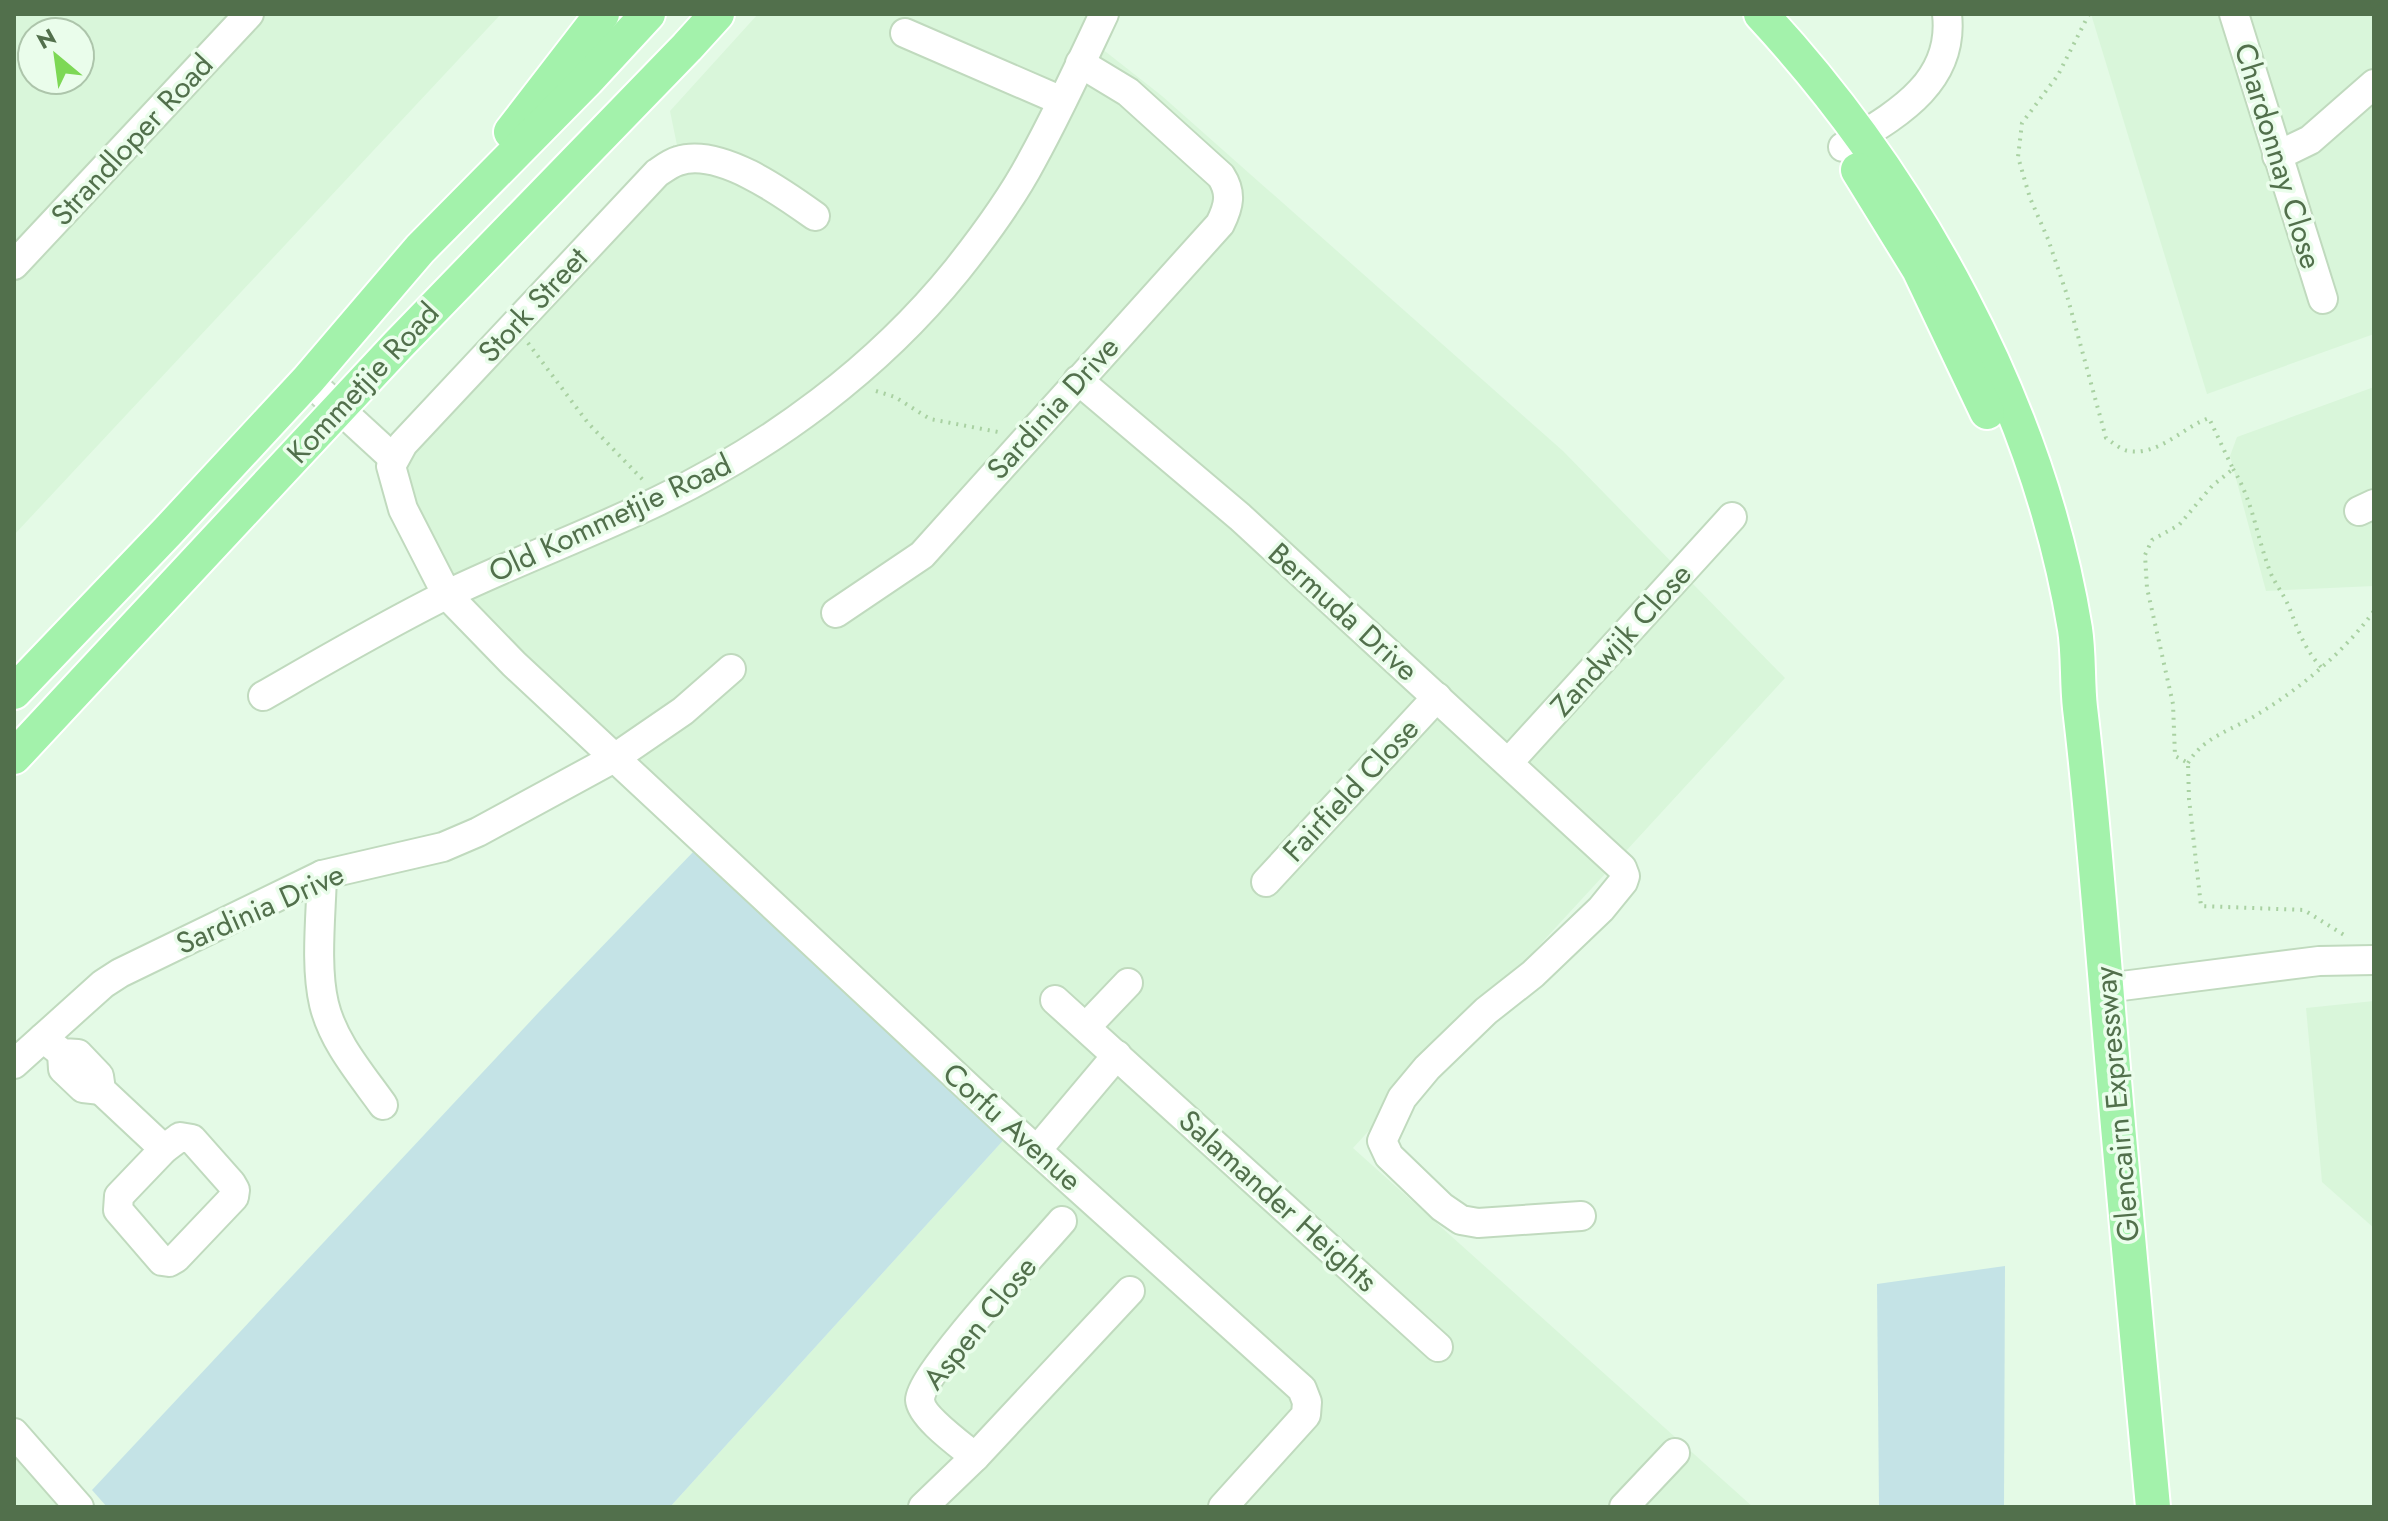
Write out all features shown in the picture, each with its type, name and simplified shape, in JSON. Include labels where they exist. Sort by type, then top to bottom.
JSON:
[{"type":"main road","points":[[420,249],[602,14]]},
{"type":"main road","name":"Kommetjie Road","points":[[14,692],[308,380],[420,249],[648,14]]},
{"type":"main road","name":"Kommetjie Road","points":[[14,757],[409,334],[717,14]]},
{"type":"main road","name":"Glencairn Expressway","points":[[1737,14],[1791,78],[1853,141],[1919,269],[1981,398],[2020,496],[2079,702]]},
{"type":"main road","name":"Glencairn Expressway","points":[[1761,14],[1853,141],[1915,215],[1983,342],[2026,450],[2056,546],[2079,655],[2079,702],[2091,799],[2153,1507]]},
{"type":"street","name":"Strandloper Road","points":[[14,265],[249,14]]},
{"type":"street","name":"Old Kommetjie Road","points":[[263,696],[366,636],[447,595],[661,500],[757,446],[842,386],[957,270],[1031,163],[1104,14]]},
{"type":"street","points":[[1853,141],[1907,106],[1935,75],[1946,42],[1947,14]]},
{"type":"street","name":"Chardonnay Close","points":[[2234,14],[2323,299]]},
{"type":"street","points":[[905,33],[1062,101]]},
{"type":"street","name":"Sardinia Drive","points":[[836,613],[922,555],[1220,224],[1229,202],[1229,191],[1221,176],[1128,92],[1080,63]]},
{"type":"street","points":[[2277,156],[2310,140],[2374,84]]},
{"type":"street","name":"Stork Street","points":[[394,459],[403,444],[650,178],[680,160],[709,160],[727,166],[784,194],[815,216]]},
{"type":"street","points":[[308,380],[394,459],[391,474],[403,509],[447,595]]},
{"type":"street","name":"Bermuda Drive","points":[[1078,380],[1240,517],[1622,868],[1625,876],[1623,882],[1601,909],[1427,1068],[1402,1098],[1382,1141],[1383,1149],[1389,1156],[1442,1207],[1461,1220],[1478,1223],[1581,1216]]},
{"type":"street","name":"Zandwijk Close","points":[[1509,762],[1732,517]]},
{"type":"street","name":"Corfu Avenue","points":[[447,595],[514,664],[717,854],[1305,1393],[1307,1411],[1298,1426],[1223,1507]]},
{"type":"street","name":"Sardinia Drive","points":[[14,1064],[52,1046],[103,984],[120,973],[322,875],[456,843],[616,757],[683,711],[731,669]]},
{"type":"street","name":"Fairfield Close","points":[[1266,882],[1437,697]]},
{"type":"street","points":[[322,875],[321,978],[325,1007],[349,1056],[383,1105]]},
{"type":"street","points":[[2106,988],[2319,961],[2374,960]]},
{"type":"street","points":[[1086,1027],[1128,983]]},
{"type":"street","name":"Salamander Heights","points":[[1055,1000],[1438,1347]]},
{"type":"street","points":[[52,1046],[78,1054],[99,1076],[101,1090],[164,1149]]},
{"type":"street","points":[[1037,1150],[1117,1055]]},
{"type":"street","name":"Aspen Close","points":[[975,1457],[926,1414],[920,1402],[922,1389],[941,1361],[1062,1221]]},
{"type":"street","points":[[923,1507],[975,1457],[1130,1291]]},
{"type":"street","points":[[14,1433],[79,1507]]},
{"type":"street","points":[[1624,1507],[1675,1453]]},
{"type":"path","points":[[2089,14],[2058,75],[2022,123],[2018,157],[2030,198],[2066,292],[2106,438],[2126,451],[2150,450],[2209,418],[2233,469],[2246,488],[2254,524],[2272,577],[2282,590],[2312,657],[2321,667]]},
{"type":"path","points":[[515,325],[588,423],[661,500]]},
{"type":"path","points":[[842,386],[895,397],[930,419],[1028,437]]},
{"type":"path","points":[[2188,763],[2175,756],[2173,704],[2147,588],[2145,555],[2152,540],[2179,525],[2212,486],[2233,469]]},
{"type":"path","points":[[2358,934],[2343,935],[2304,910],[2201,906],[2188,763],[2196,750],[2257,715],[2321,667],[2352,640],[2374,611]]},
{"type":"shaded area","points":[[14,14],[501,14],[14,535]]},
{"type":"shaded area","points":[[758,14],[1104,14],[1092,41],[1162,96],[1563,451],[1785,678],[1353,1148],[1753,1507],[670,1507],[1009,1134],[447,595],[394,459],[680,160],[670,111]]},
{"type":"shaded area","points":[[2091,14],[2374,14],[2374,334],[2207,394]]},
{"type":"shaded area","points":[[2374,387],[2374,586],[2266,591],[2230,456],[2237,437]]},
{"type":"shaded area","points":[[695,850],[1009,1134],[670,1507],[107,1507],[92,1490],[539,1012]]},
{"type":"shaded area","points":[[2374,1001],[2374,1228],[2322,1182],[2306,1008]]},
{"type":"shaded area","points":[[2005,1266],[2004,1507],[1879,1507],[1877,1284]]},
{"type":"shaded area","points":[[14,1433],[79,1507],[14,1507]]}]
